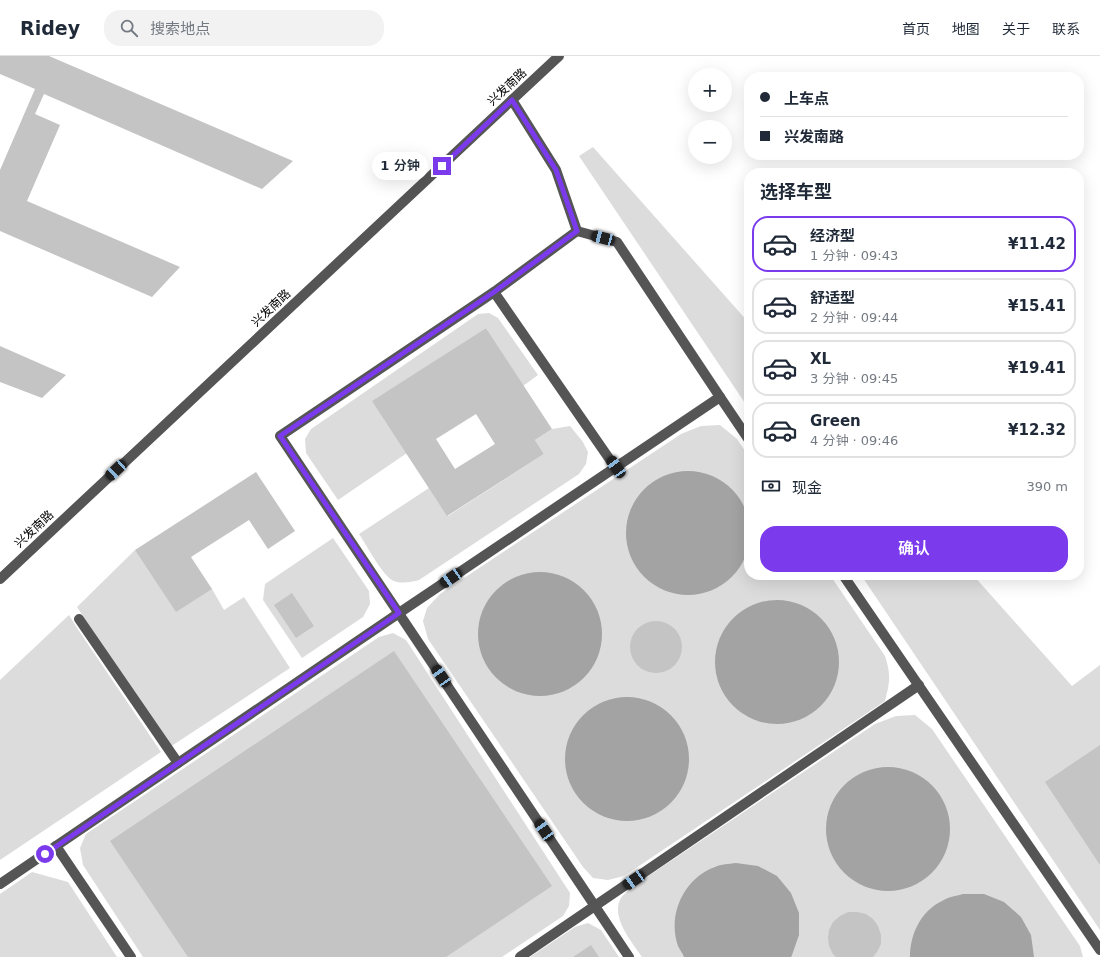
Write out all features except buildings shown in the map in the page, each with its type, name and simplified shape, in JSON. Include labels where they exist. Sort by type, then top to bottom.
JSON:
[{"type":"street","name":"兴发南路","points":[[0,578],[559,56]]},
{"type":"street","points":[[512,100],[556,170],[577,231]]},
{"type":"street","points":[[577,231],[494,292],[280,436],[629,957]]},
{"type":"street","points":[[577,231],[617,242],[744,433]]},
{"type":"street","points":[[494,292],[616,467]]},
{"type":"street","points":[[0,884],[720,397]]},
{"type":"street","points":[[846,580],[1100,950]]},
{"type":"street","points":[[79,619],[178,763]]},
{"type":"street","points":[[520,957],[918,685]]},
{"type":"street","points":[[56,846],[131,957]]},
{"type":"shaded area","points":[[593,147],[744,317],[744,402],[579,156]]},
{"type":"shaded area","points":[[489,313],[498,318],[538,375],[523,386],[486,328],[373,401],[407,453],[338,500],[306,453],[305,439],[311,429],[478,314]]},
{"type":"shaded area","points":[[720,425],[737,439],[744,450],[744,580],[833,580],[885,656],[889,678],[885,701],[624,876],[608,880],[593,878],[583,867],[428,639],[423,621],[427,608],[440,594],[681,434],[701,426]]},
{"type":"shaded area","points":[[570,426],[583,442],[588,452],[586,464],[579,474],[419,580],[400,582],[394,581],[390,578],[380,567],[359,534],[429,488],[448,516],[544,454],[535,440],[552,429]]},
{"type":"shaded area","points":[[676,472],[700,472],[712,476],[722,482],[732,489],[744,507],[744,559],[732,577],[712,590],[700,594],[688,595],[676,594],[664,590],[644,577],[631,557],[627,545],[626,533],[627,521],[631,509],[644,489],[664,476]]},
{"type":"shaded area","points":[[333,538],[369,591],[370,604],[363,617],[302,658],[263,600],[265,584]]},
{"type":"shaded area","points":[[135,550],[212,589],[224,610],[244,597],[290,668],[170,747],[77,607]]},
{"type":"shaded area","points":[[540,572],[552,573],[564,577],[584,590],[597,610],[601,622],[601,646],[597,658],[584,678],[564,691],[552,695],[540,696],[528,695],[516,691],[496,678],[483,658],[479,646],[478,634],[479,622],[483,610],[496,590],[516,577],[528,573]]},
{"type":"shaded area","points":[[864,580],[977,580],[1072,686],[1100,665],[1100,930]]},
{"type":"shaded area","points":[[777,600],[789,601],[801,605],[821,618],[834,638],[838,650],[838,674],[834,686],[821,706],[801,719],[789,723],[777,724],[765,723],[753,719],[733,706],[720,686],[716,674],[715,662],[716,650],[720,638],[733,618],[753,605],[765,601]]},
{"type":"shaded area","points":[[69,615],[161,752],[0,860],[0,680]]},
{"type":"shaded area","points":[[393,633],[406,640],[570,893],[569,906],[563,916],[502,957],[143,957],[83,865],[80,848],[86,834],[379,637]]},
{"type":"shaded area","points":[[627,697],[639,698],[651,702],[671,715],[684,735],[688,747],[688,771],[684,783],[671,803],[651,816],[639,820],[627,821],[615,820],[603,816],[583,803],[570,783],[566,771],[565,759],[566,747],[570,735],[583,715],[603,702],[615,698]]},
{"type":"shaded area","points":[[915,715],[932,729],[1080,946],[1083,957],[642,957],[628,937],[620,921],[618,913],[618,905],[621,898],[635,885],[875,724],[896,716]]},
{"type":"shaded area","points":[[888,767],[900,768],[912,772],[932,785],[945,805],[949,817],[949,841],[945,853],[932,873],[912,886],[900,890],[888,891],[876,890],[864,886],[844,873],[831,853],[827,841],[826,829],[827,817],[831,805],[844,785],[864,772],[876,768]]},
{"type":"shaded area","points":[[736,863],[758,866],[777,876],[791,893],[799,913],[799,935],[791,957],[684,957],[678,946],[675,934],[677,910],[681,899],[687,889],[704,872],[720,865]]},
{"type":"shaded area","points":[[32,872],[68,882],[117,957],[0,957],[0,894]]},
{"type":"shaded area","points":[[963,894],[984,894],[1004,902],[1021,917],[1031,935],[1034,957],[910,957],[912,940],[918,924],[928,911],[944,900]]},
{"type":"shaded area","points":[[588,923],[601,930],[619,957],[530,957],[575,927]]},
{"type":"route","points":[[45,854],[399,613],[280,436],[494,292],[577,231],[556,170],[512,100],[442,166]]}]
